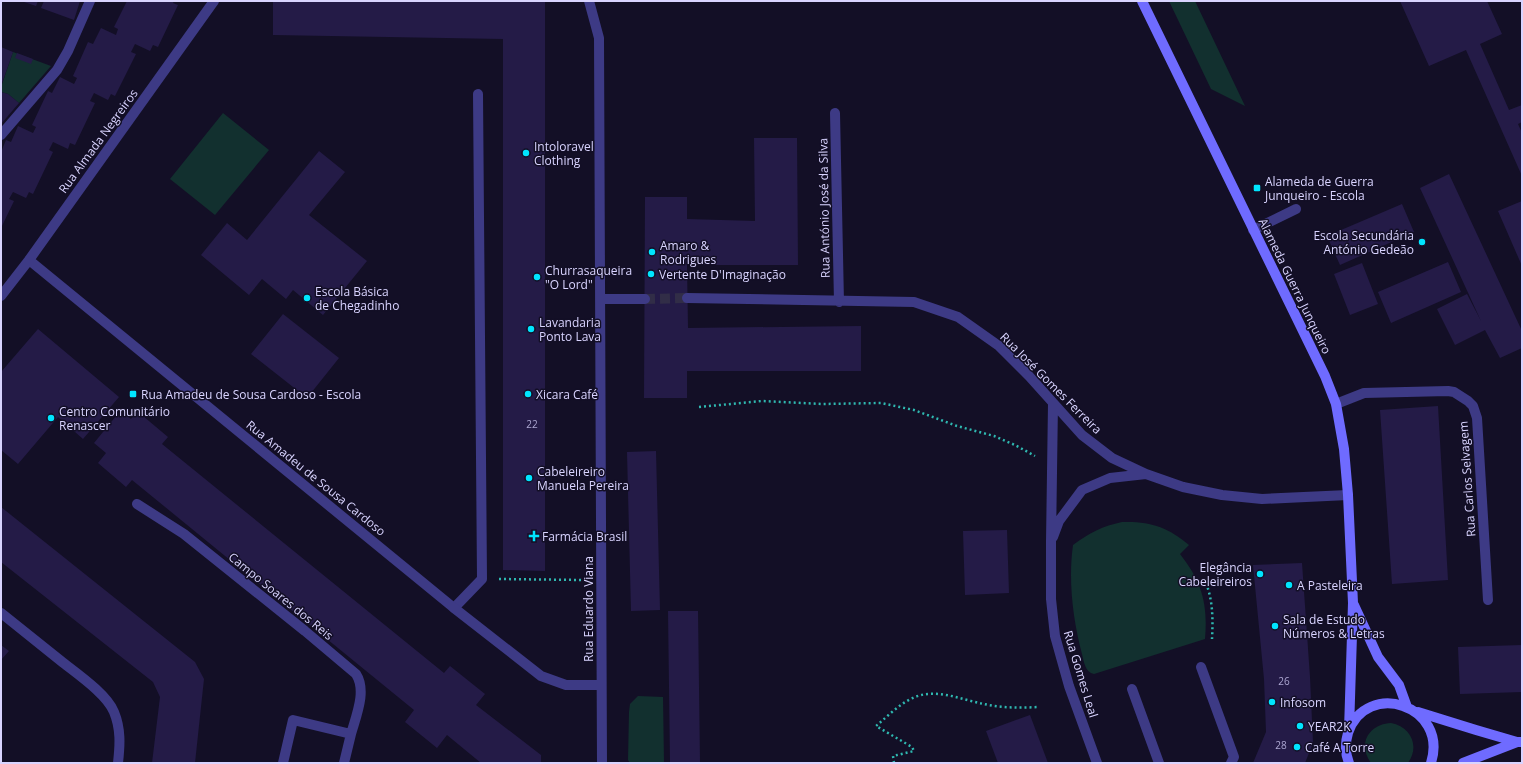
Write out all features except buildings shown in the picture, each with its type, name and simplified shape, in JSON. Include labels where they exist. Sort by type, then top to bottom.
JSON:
[{"type":"street","points":[[1,135],[57,70],[68,51],[90,1]]},
{"type":"street","name":"Rua Almada Negreiros","points":[[1,296],[29,260],[214,1]]},
{"type":"street","name":"Rua Eduardo Viana","points":[[589,1],[598,38],[601,299],[602,763]]},
{"type":"street","name":"Alameda Guerra Junqueiro","points":[[1142,1],[1325,376],[1336,404],[1344,449],[1348,495],[1353,603],[1349,730],[1346,744],[1348,762]]},
{"type":"street","points":[[454,608],[482,579],[478,94]]},
{"type":"street","name":"Rua António José da Silva","points":[[835,113],[839,302]]},
{"type":"street","points":[[1253,230],[1296,209]]},
{"type":"street","name":"Rua Amadeu de Sousa Cardoso","points":[[29,260],[454,608],[541,676],[566,685],[601,685]]},
{"type":"street","name":"Rua José Gomes Ferreira","points":[[687,298],[839,302],[914,302],[958,316],[999,346],[1030,376],[1082,435],[1112,458],[1146,474],[1183,487],[1229,496],[1262,499],[1348,495]]},
{"type":"street","points":[[601,299],[645,299]]},
{"type":"street","name":"Rua Carlos Selvagem","points":[[1336,404],[1364,393],[1448,391],[1462,396],[1473,406],[1477,418],[1488,600]]},
{"type":"street","name":"Rua Gomes Leal","points":[[1053,403],[1051,599],[1055,636],[1070,686],[1097,763]]},
{"type":"street","name":"Rua Gomes Leal","points":[[1051,542],[1060,521],[1082,490],[1110,478],[1146,474]]},
{"type":"street","name":"Campo Soares dos Reis","points":[[138,504],[184,534],[356,674],[359,679],[361,691],[344,763]]},
{"type":"street","name":"Alameda Guerra Junqueiro","points":[[1353,603],[1378,657],[1399,685],[1411,709]]},
{"type":"street","points":[[1,614],[86,681],[114,710],[119,728],[120,743],[118,763]]},
{"type":"street","points":[[1201,667],[1234,757],[1231,763]]},
{"type":"street","points":[[1132,689],[1158,763]]},
{"type":"street","points":[[1349,730],[1358,717],[1370,708],[1377,705],[1392,703],[1520,742]]},
{"type":"street","points":[[1411,709],[1425,721],[1432,734],[1434,750],[1431,763]]},
{"type":"street","points":[[283,763],[293,720],[351,734]]},
{"type":"street","points":[[1463,763],[1520,742]]},
{"type":"path","points":[[699,407],[762,401],[822,404],[881,404],[914,410],[957,426],[994,436],[1036,456]]},
{"type":"path","points":[[482,579],[601,580]]},
{"type":"path","points":[[1206,583],[1212,606],[1212,639]]},
{"type":"path","points":[[894,763],[894,756],[914,751],[912,747],[876,726],[904,702],[916,696],[941,694],[1003,707],[1039,707]]},
{"type":"green space","points":[[1169,1],[1195,1],[1245,106],[1211,89]]},
{"type":"green space","points":[[13,52],[51,66],[19,103],[8,94],[1,92],[1,87]]},
{"type":"green space","points":[[223,113],[269,150],[215,215],[170,179]]},
{"type":"green space","points":[[1122,522],[1158,526],[1174,534],[1189,545],[1180,554],[1194,574],[1202,594],[1206,626],[1205,639],[1094,674],[1091,673],[1085,666],[1076,628],[1071,586],[1073,545],[1096,530]]},
{"type":"green space","points":[[638,696],[663,697],[664,763],[630,763],[628,760],[630,704]]},
{"type":"green space","points":[[1391,723],[1404,729],[1412,738],[1412,757],[1408,763],[1371,763],[1365,749],[1365,742],[1368,736],[1371,731],[1377,727],[1383,724]]},
{"type":"tunnel","points":[[645,299],[687,298]]},
{"type":"place","name":"Intoloravel Clothing","points":[[526,153]]},
{"type":"place","name":"Alameda de Guerra Junqueiro - Escola","points":[[1257,188]]},
{"type":"place","name":"Escola Secundária António Gedeão","points":[[1422,242]]},
{"type":"place","name":"Amaro & Rodrigues","points":[[652,252]]},
{"type":"place","name":"Vertente D'Imaginação","points":[[651,274]]},
{"type":"place","name":"Churrasaqueira \"O Lord\"","points":[[537,277]]},
{"type":"place","name":"Escola Básica de Chegadinho","points":[[307,298]]},
{"type":"place","name":"Lavandaria Ponto Lava","points":[[531,329]]},
{"type":"place","name":"Rua Amadeu de Sousa Cardoso - Escola","points":[[133,394]]},
{"type":"place","name":"Xicara Café","points":[[528,394]]},
{"type":"place","name":"Centro Comunitário Renascer","points":[[51,418]]},
{"type":"place","name":"Cabeleireiro Manuela Pereira","points":[[529,478]]},
{"type":"place","name":"Farmácia Brasil","points":[[534,536]]},
{"type":"place","name":"Elegância Cabeleireiros","points":[[1260,574]]},
{"type":"place","name":"A Pasteleira","points":[[1289,585]]},
{"type":"place","name":"Sala de Estudo Números & Letras","points":[[1275,626]]},
{"type":"place","name":"Infosom","points":[[1272,702]]},
{"type":"place","name":"YEAR2K","points":[[1300,726]]},
{"type":"place","name":"Café A Torre","points":[[1297,747]]}]
